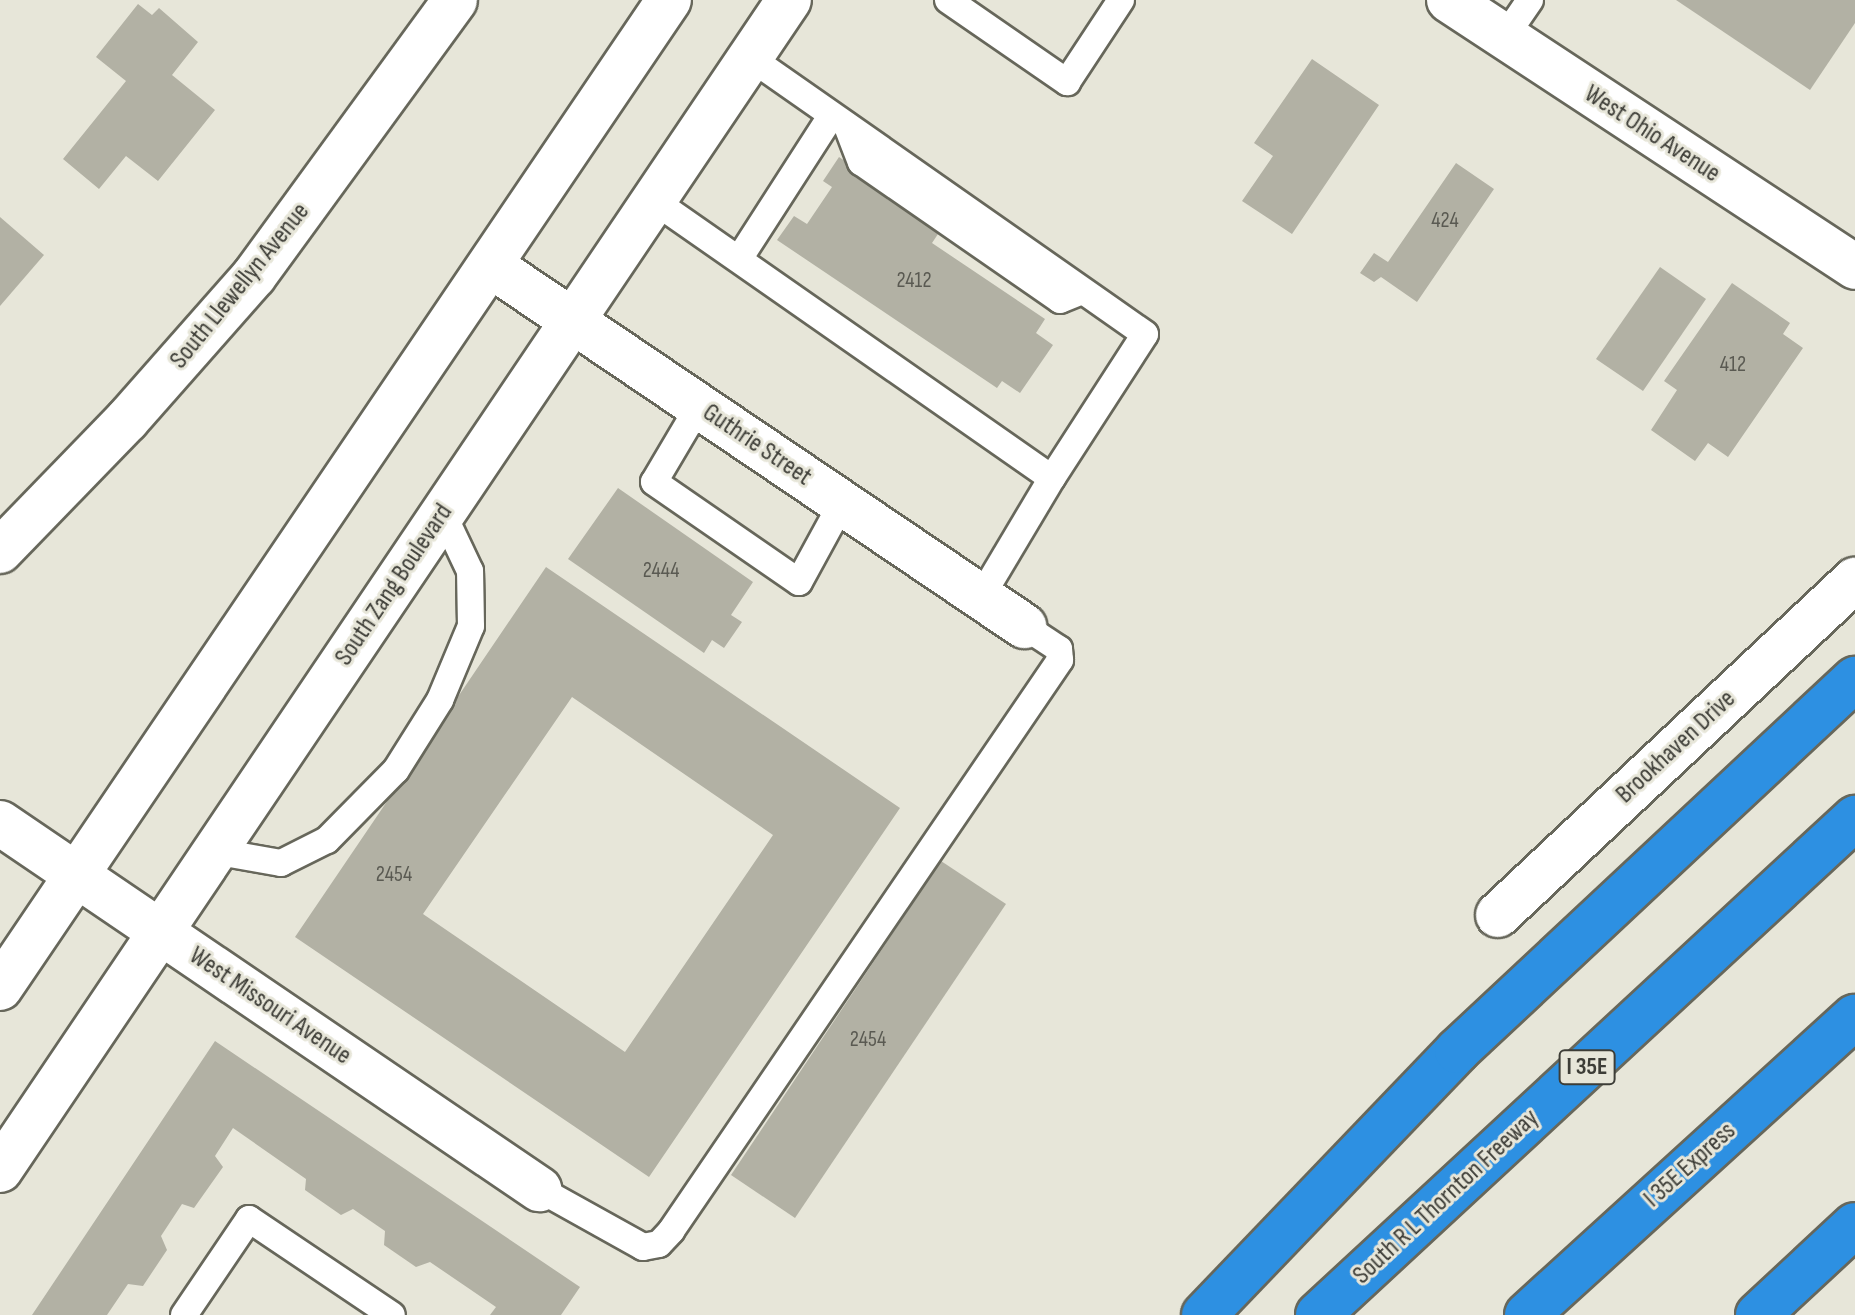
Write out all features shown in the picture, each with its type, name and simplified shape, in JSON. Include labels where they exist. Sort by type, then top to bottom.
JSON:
[{"type":"highway","points":[[1204,1315],[1457,1051],[1855,679]]},
{"type":"highway","name":"South R L Thornton Freeway","points":[[1318,1315],[1855,818]]},
{"type":"highway","name":"I 35E Express","points":[[1527,1315],[1855,1017]]},
{"type":"highway","points":[[1758,1315],[1855,1225]]},
{"type":"street","name":"South Llewellyn Avenue","points":[[0,551],[127,420],[254,276],[455,0]]},
{"type":"street","points":[[0,988],[669,0]]},
{"type":"street","name":"South Zang Boulevard","points":[[0,1170],[789,0]]},
{"type":"street","name":"West Ohio Avenue","points":[[1449,0],[1855,267]]},
{"type":"street","name":"Guthrie Street","points":[[490,265],[1024,626]]},
{"type":"street","name":"Brookhaven Drive","points":[[1498,915],[1855,580]]},
{"type":"street","name":"West Missouri Avenue","points":[[0,823],[539,1189]]},
{"type":"lane","points":[[948,0],[1067,82],[1121,0]]},
{"type":"lane","points":[[1504,38],[1530,0]]},
{"type":"lane","points":[[750,57],[1145,334],[1052,478],[981,597]]},
{"type":"lane","points":[[739,259],[839,121]]},
{"type":"lane","points":[[653,200],[1052,478]]},
{"type":"lane","points":[[699,406],[654,482],[799,582],[842,503]]},
{"type":"lane","points":[[213,851],[281,863],[327,840],[396,770],[440,700],[471,626],[470,571],[443,514]]},
{"type":"lane","points":[[539,1189],[643,1247],[659,1244],[671,1231],[1060,660],[1059,649],[1024,626]]},
{"type":"lane","points":[[184,1315],[249,1219],[392,1315]]},
{"type":"building","points":[[1676,0],[1855,0],[1855,23],[1810,90]]},
{"type":"building","points":[[138,4],[152,15],[159,8],[198,42],[172,75],[215,110],[158,181],[126,156],[99,189],[63,159],[126,81],[96,57]]},
{"type":"building","points":[[1312,59],[1379,105],[1292,234],[1242,201],[1273,156],[1254,143]]},
{"type":"building","points":[[839,157],[919,211],[940,231],[932,243],[1045,319],[1036,333],[1053,345],[1020,393],[1002,381],[997,388],[777,240],[794,216],[807,224],[832,187],[823,181]]},
{"type":"building","points":[[1456,163],[1494,189],[1417,302],[1381,277],[1374,282],[1360,273],[1374,253],[1388,262]]},
{"type":"building","points":[[0,217],[44,255],[0,306]]},
{"type":"building","points":[[1660,267],[1706,299],[1643,391],[1596,359]]},
{"type":"building","points":[[1732,283],[1790,323],[1783,334],[1803,348],[1728,457],[1708,443],[1695,461],[1651,430],[1677,390],[1664,381]]},
{"type":"building","points":[[618,488],[753,582],[731,615],[742,622],[724,648],[712,640],[704,653],[568,559]]},
{"type":"building","points":[[546,567],[900,808],[649,1177],[295,937]],"holes":[[[572,697],[773,835],[625,1052],[423,914]]]},
{"type":"building","points":[[941,861],[1006,904],[795,1218],[731,1175]]},
{"type":"building","points":[[215,1041],[580,1287],[561,1315],[490,1315],[496,1307],[430,1262],[416,1267],[384,1245],[385,1231],[353,1209],[341,1215],[305,1190],[306,1179],[233,1128],[215,1156],[223,1167],[194,1208],[182,1204],[161,1236],[167,1250],[143,1286],[128,1284],[107,1315],[32,1315]]}]
